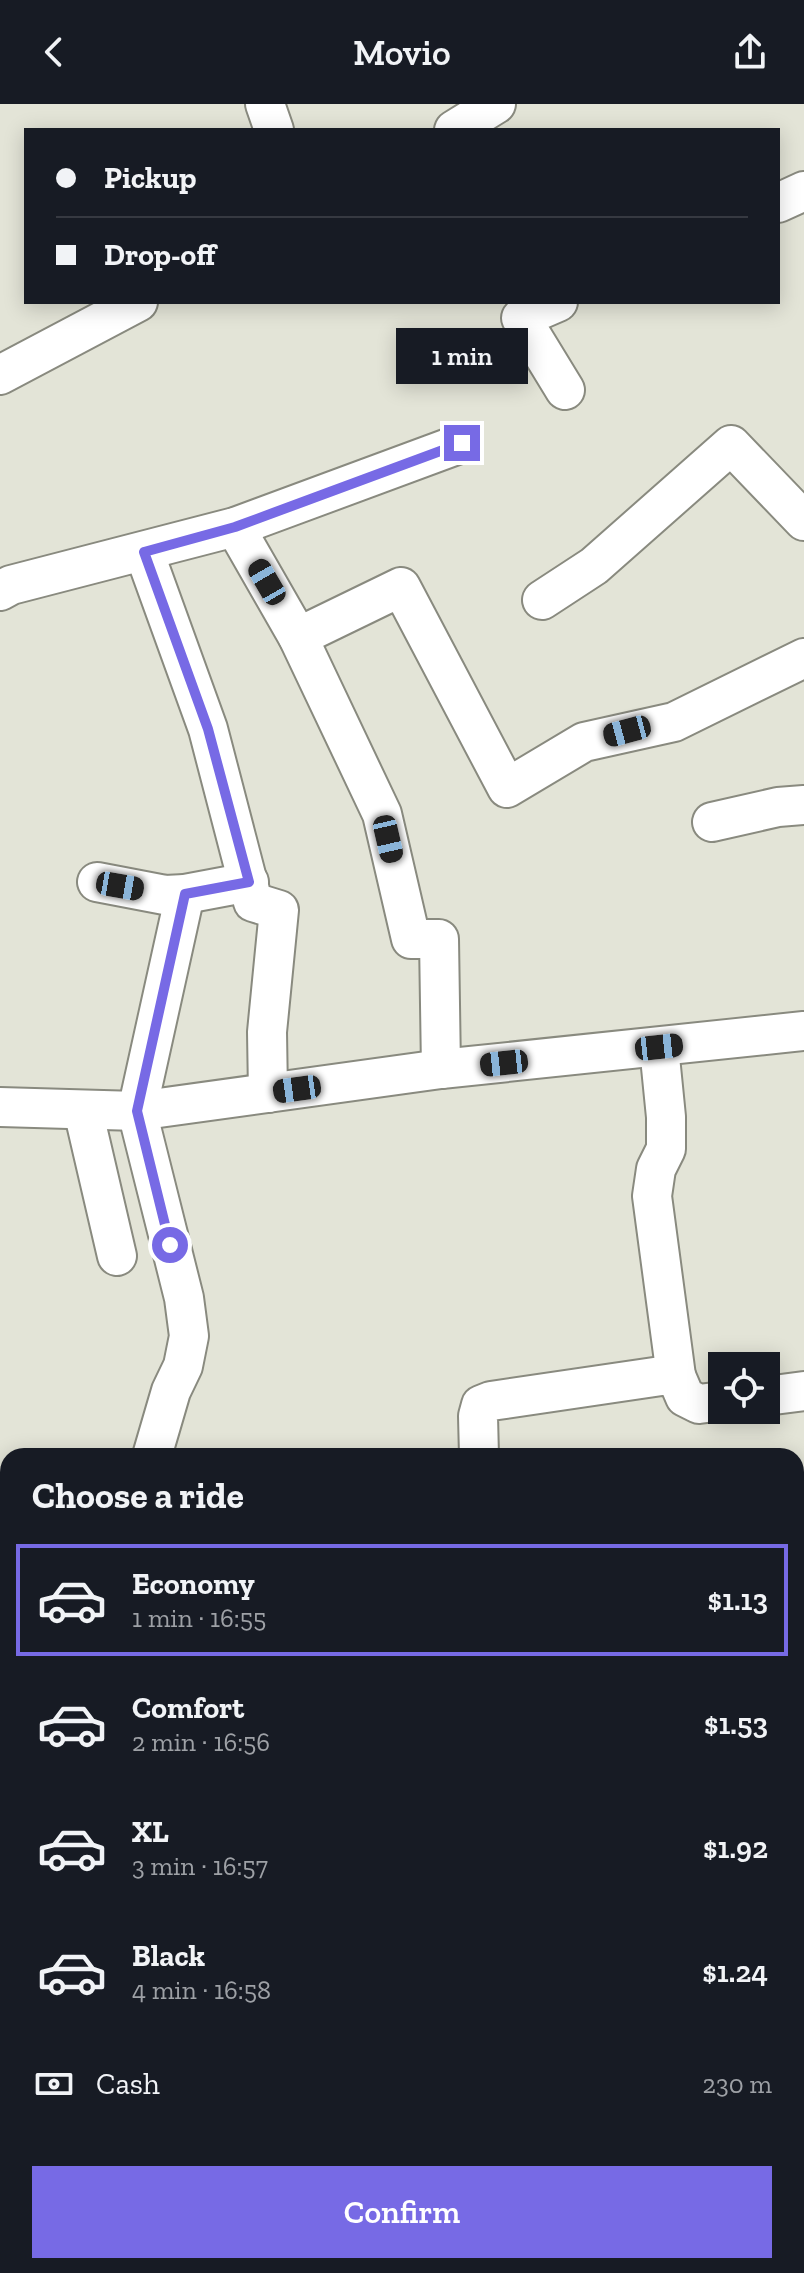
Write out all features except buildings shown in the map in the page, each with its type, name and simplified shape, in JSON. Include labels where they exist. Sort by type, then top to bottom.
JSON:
[{"type":"street","points":[[265,104],[273,128]]},
{"type":"street","points":[[457,128],[496,104]]},
{"type":"street","points":[[780,202],[804,191]]},
{"type":"street","points":[[0,375],[134,304]]},
{"type":"street","points":[[553,304],[521,318],[565,390]]},
{"type":"street","points":[[0,591],[11,585],[235,527],[462,443]]},
{"type":"street","points":[[542,600],[594,566],[731,445],[804,521]]},
{"type":"street","points":[[235,527],[298,637],[382,814],[411,939],[439,939],[441,1069]]},
{"type":"street","points":[[144,552],[208,729],[253,902],[279,910],[267,1032],[268,1093]]},
{"type":"street","points":[[298,637],[401,587],[507,788],[584,742],[674,722],[804,658]]},
{"type":"street","points":[[712,822],[778,807],[804,805]]},
{"type":"street","points":[[97,882],[165,895],[249,882]]},
{"type":"street","points":[[154,1448],[171,1391],[183,1366],[189,1336],[184,1298],[137,1111],[185,894]]},
{"type":"street","points":[[0,1107],[137,1111],[441,1069],[804,1031]]},
{"type":"street","points":[[659,1047],[666,1149],[656,1169],[652,1196],[676,1376],[685,1397],[699,1404],[708,1403]]},
{"type":"street","points":[[83,1110],[117,1256]]},
{"type":"street","points":[[479,1448],[478,1416],[481,1405],[491,1401],[676,1376]]},
{"type":"street","points":[[780,1394],[804,1391]]},
{"type":"route","points":[[170,1245],[137,1111],[185,894],[249,882],[208,729],[144,552],[235,527],[462,443]]}]
